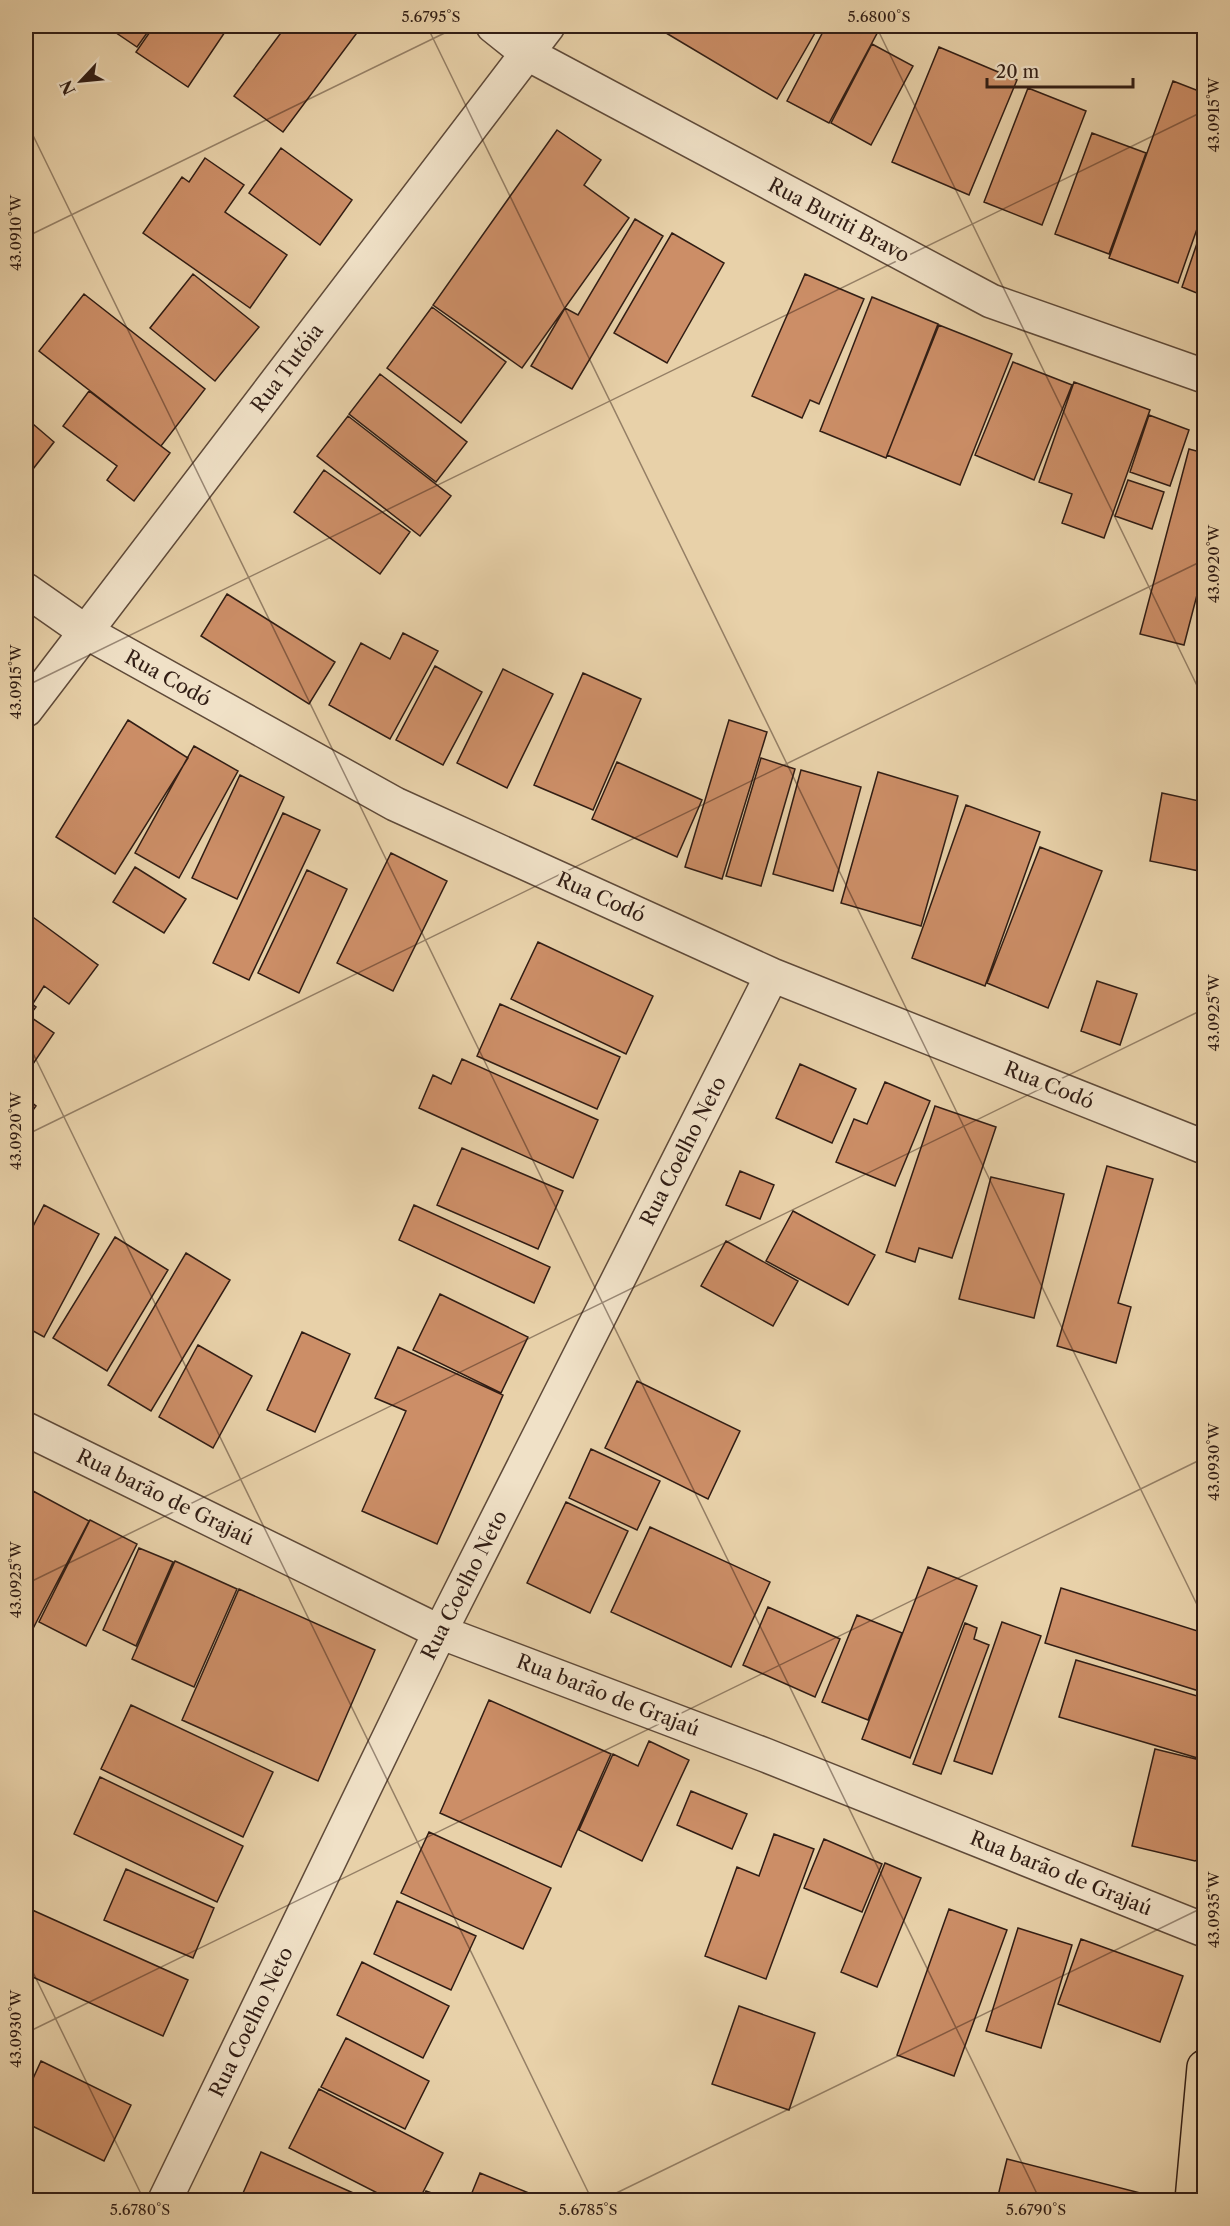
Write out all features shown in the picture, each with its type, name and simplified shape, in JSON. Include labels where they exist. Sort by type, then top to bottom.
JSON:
[{"type":"main road","points":[[1192,2200],[1204,2067]]},
{"type":"street","name":"Rua Buriti Bravo","points":[[493,26],[528,54],[991,301],[1204,376]]},
{"type":"street","name":"Rua Tutóia","points":[[26,710],[548,26]]},
{"type":"street","name":"Rua Codó","points":[[26,590],[86,632],[395,804],[772,975],[1204,1147]]},
{"type":"street","name":"Rua Coelho Neto","points":[[165,2200],[440,1632],[772,975]]},
{"type":"street","name":"Rua barão de Grajaú","points":[[26,1429],[440,1632],[765,1755],[1204,1930]]},
{"type":"building","points":[[106,26],[152,26],[137,47]]},
{"type":"building","points":[[154,26],[229,26],[188,87],[136,52]]},
{"type":"building","points":[[286,26],[362,26],[283,132],[234,96]]},
{"type":"building","points":[[657,26],[819,26],[777,99]]},
{"type":"building","points":[[826,26],[881,26],[829,123],[787,101]]},
{"type":"building","points":[[872,44],[913,66],[871,145],[831,123]]},
{"type":"building","points":[[939,47],[1017,80],[969,195],[892,162]]},
{"type":"building","points":[[1173,81],[1204,93],[1204,209],[1178,283],[1109,258]]},
{"type":"building","points":[[1028,88],[1086,111],[1042,225],[984,202]]},
{"type":"building","points":[[557,130],[601,160],[584,185],[629,218],[522,368],[433,305]]},
{"type":"building","points":[[1092,133],[1146,153],[1109,254],[1055,234]]},
{"type":"building","points":[[281,148],[352,200],[320,245],[249,193]]},
{"type":"building","points":[[205,158],[244,185],[225,212],[287,255],[250,308],[143,233],[182,177],[189,182]]},
{"type":"building","points":[[635,219],[663,236],[572,389],[531,366],[565,308],[578,315]]},
{"type":"building","points":[[1204,223],[1204,296],[1182,287]]},
{"type":"building","points":[[672,233],[724,263],[667,363],[614,333]]},
{"type":"building","points":[[193,274],[259,327],[215,381],[150,328]]},
{"type":"building","points":[[805,274],[864,299],[819,404],[810,400],[802,418],[752,396]]},
{"type":"building","points":[[84,294],[205,389],[161,446],[39,351]]},
{"type":"building","points":[[872,297],[938,324],[886,458],[820,431]]},
{"type":"building","points":[[432,307],[506,362],[461,423],[387,368]]},
{"type":"building","points":[[939,325],[1012,354],[960,485],[887,455]]},
{"type":"building","points":[[1013,362],[1072,385],[1034,480],[975,455]]},
{"type":"building","points":[[380,374],[467,442],[436,482],[349,414]]},
{"type":"building","points":[[1074,382],[1150,410],[1104,538],[1062,523],[1072,494],[1039,482]]},
{"type":"building","points":[[89,391],[170,453],[134,501],[107,480],[117,466],[63,426]]},
{"type":"building","points":[[1149,415],[1189,430],[1170,486],[1130,472]]},
{"type":"building","points":[[348,416],[451,496],[420,536],[317,456]]},
{"type":"building","points":[[26,418],[54,442],[26,478]]},
{"type":"building","points":[[1189,449],[1204,453],[1204,568],[1184,645],[1140,634]]},
{"type":"building","points":[[324,470],[410,532],[380,574],[294,512]]},
{"type":"building","points":[[1128,480],[1164,492],[1152,529],[1115,516]]},
{"type":"building","points":[[227,594],[335,662],[309,704],[201,636]]},
{"type":"building","points":[[403,633],[438,651],[390,739],[329,705],[361,643],[390,659]]},
{"type":"building","points":[[435,666],[482,692],[443,765],[396,740]]},
{"type":"building","points":[[503,669],[553,694],[507,788],[457,763]]},
{"type":"building","points":[[583,673],[641,699],[593,810],[534,785]]},
{"type":"building","points":[[128,720],[188,758],[115,874],[56,837]]},
{"type":"building","points":[[729,720],[767,732],[722,879],[685,867]]},
{"type":"building","points":[[194,746],[238,771],[179,878],[135,853]]},
{"type":"building","points":[[761,758],[795,769],[761,886],[726,876]]},
{"type":"building","points":[[617,762],[702,800],[677,857],[592,819]]},
{"type":"building","points":[[801,770],[861,787],[833,891],[773,874]]},
{"type":"building","points":[[878,772],[958,796],[921,926],[841,903]]},
{"type":"building","points":[[240,775],[284,797],[237,899],[192,878]]},
{"type":"building","points":[[1162,793],[1204,802],[1204,872],[1150,861]]},
{"type":"building","points":[[966,805],[1040,832],[985,986],[912,958]]},
{"type":"building","points":[[283,813],[320,830],[249,980],[213,963]]},
{"type":"building","points":[[1040,847],[1102,871],[1048,1008],[987,983]]},
{"type":"building","points":[[391,853],[447,881],[393,991],[337,963]]},
{"type":"building","points":[[135,867],[186,899],[164,933],[113,902]]},
{"type":"building","points":[[307,870],[347,889],[299,993],[258,973]]},
{"type":"building","points":[[26,912],[98,965],[69,1004],[44,986],[34,1002],[26,996]]},
{"type":"building","points":[[538,942],[653,996],[626,1054],[511,999]]},
{"type":"building","points":[[1097,981],[1137,994],[1120,1045],[1081,1031]]},
{"type":"building","points":[[26,1000],[36,1007],[29,1016],[54,1033],[33,1064],[26,1059]]},
{"type":"building","points":[[500,1004],[620,1057],[597,1109],[477,1056]]},
{"type":"building","points":[[462,1059],[598,1120],[573,1178],[419,1108],[433,1075],[451,1084]]},
{"type":"building","points":[[800,1064],[856,1089],[832,1143],[776,1118]]},
{"type":"building","points":[[885,1082],[930,1101],[895,1186],[836,1162],[854,1119],[867,1124]]},
{"type":"building","points":[[26,1098],[36,1106],[26,1120]]},
{"type":"building","points":[[935,1106],[996,1127],[952,1258],[919,1248],[915,1262],[886,1252]]},
{"type":"building","points":[[462,1148],[563,1191],[538,1249],[437,1205]]},
{"type":"building","points":[[1107,1166],[1153,1179],[1118,1303],[1131,1307],[1116,1363],[1057,1346]]},
{"type":"building","points":[[740,1171],[774,1185],[760,1219],[726,1205]]},
{"type":"building","points":[[991,1177],[1064,1194],[1034,1318],[959,1299]]},
{"type":"building","points":[[44,1205],[99,1234],[44,1337],[26,1327],[26,1240]]},
{"type":"building","points":[[414,1205],[550,1267],[534,1303],[399,1240]]},
{"type":"building","points":[[793,1211],[875,1255],[848,1305],[766,1261]]},
{"type":"building","points":[[115,1237],[168,1270],[107,1371],[53,1338]]},
{"type":"building","points":[[726,1241],[798,1281],[773,1326],[701,1286]]},
{"type":"building","points":[[186,1253],[230,1280],[151,1411],[108,1385]]},
{"type":"building","points":[[440,1294],[528,1337],[501,1393],[413,1350]]},
{"type":"building","points":[[302,1332],[350,1354],[315,1432],[267,1410]]},
{"type":"building","points":[[198,1345],[252,1376],[213,1448],[159,1417]]},
{"type":"building","points":[[398,1347],[503,1395],[437,1544],[362,1511],[406,1411],[375,1398]]},
{"type":"building","points":[[637,1381],[740,1431],[708,1499],[605,1448]]},
{"type":"building","points":[[591,1449],[660,1481],[637,1530],[569,1498]]},
{"type":"building","points":[[33,1491],[89,1521],[26,1642],[26,1506]]},
{"type":"building","points":[[566,1502],[628,1531],[590,1613],[527,1583]]},
{"type":"building","points":[[90,1520],[137,1544],[86,1646],[39,1622]]},
{"type":"building","points":[[650,1527],[770,1582],[731,1667],[611,1612]]},
{"type":"building","points":[[139,1548],[173,1562],[136,1646],[103,1630]]},
{"type":"building","points":[[175,1561],[237,1589],[194,1687],[132,1659]]},
{"type":"building","points":[[928,1567],[977,1586],[910,1758],[862,1739]]},
{"type":"building","points":[[1061,1588],[1204,1633],[1204,1673],[1199,1691],[1045,1643]]},
{"type":"building","points":[[239,1589],[375,1650],[318,1781],[182,1720]]},
{"type":"building","points":[[768,1607],[840,1639],[815,1697],[743,1665]]},
{"type":"building","points":[[857,1615],[902,1633],[868,1720],[822,1702]]},
{"type":"building","points":[[1002,1622],[1041,1636],[992,1774],[954,1761]]},
{"type":"building","points":[[965,1623],[977,1628],[974,1639],[989,1645],[941,1774],[913,1764]]},
{"type":"building","points":[[1076,1660],[1204,1698],[1204,1747],[1201,1759],[1059,1717]]},
{"type":"building","points":[[489,1700],[611,1754],[561,1867],[440,1813]]},
{"type":"building","points":[[131,1705],[273,1772],[243,1837],[101,1769]]},
{"type":"building","points":[[649,1741],[689,1760],[642,1861],[579,1830],[613,1754],[638,1766]]},
{"type":"building","points":[[1155,1749],[1204,1761],[1204,1855],[1195,1861],[1132,1846]]},
{"type":"building","points":[[100,1777],[243,1846],[217,1902],[74,1834]]},
{"type":"building","points":[[691,1791],[747,1814],[732,1849],[677,1825]]},
{"type":"building","points":[[429,1832],[551,1888],[523,1949],[401,1893]]},
{"type":"building","points":[[774,1834],[814,1849],[766,1979],[705,1956],[737,1867],[759,1876]]},
{"type":"building","points":[[824,1839],[882,1864],[862,1912],[804,1888]]},
{"type":"building","points":[[885,1863],[921,1878],[877,1987],[841,1972]]},
{"type":"building","points":[[126,1869],[214,1908],[193,1958],[104,1920]]},
{"type":"building","points":[[397,1901],[476,1936],[451,1990],[374,1954]]},
{"type":"building","points":[[30,1909],[188,1980],[163,2036],[26,1974],[26,1918]]},
{"type":"building","points":[[949,1909],[1007,1930],[954,2076],[897,2055]]},
{"type":"building","points":[[1018,1928],[1072,1945],[1041,2048],[986,2031]]},
{"type":"building","points":[[1081,1939],[1183,1976],[1160,2042],[1058,2004]]},
{"type":"building","points":[[362,1962],[449,2006],[423,2058],[337,2015]]},
{"type":"building","points":[[739,2006],[815,2033],[789,2110],[712,2084]]},
{"type":"building","points":[[346,2038],[429,2081],[405,2129],[321,2087]]},
{"type":"building","points":[[41,2061],[131,2105],[104,2161],[26,2123],[26,2094]]},
{"type":"building","points":[[319,2089],[443,2153],[419,2200],[391,2200],[289,2148]]},
{"type":"building","points":[[261,2152],[369,2200],[240,2200]]},
{"type":"building","points":[[1007,2159],[1156,2197],[1155,2200],[997,2200]]},
{"type":"building","points":[[480,2173],[536,2196],[534,2200],[469,2200]]},
{"type":"building","points":[[426,2191],[451,2200],[422,2200]]}]
